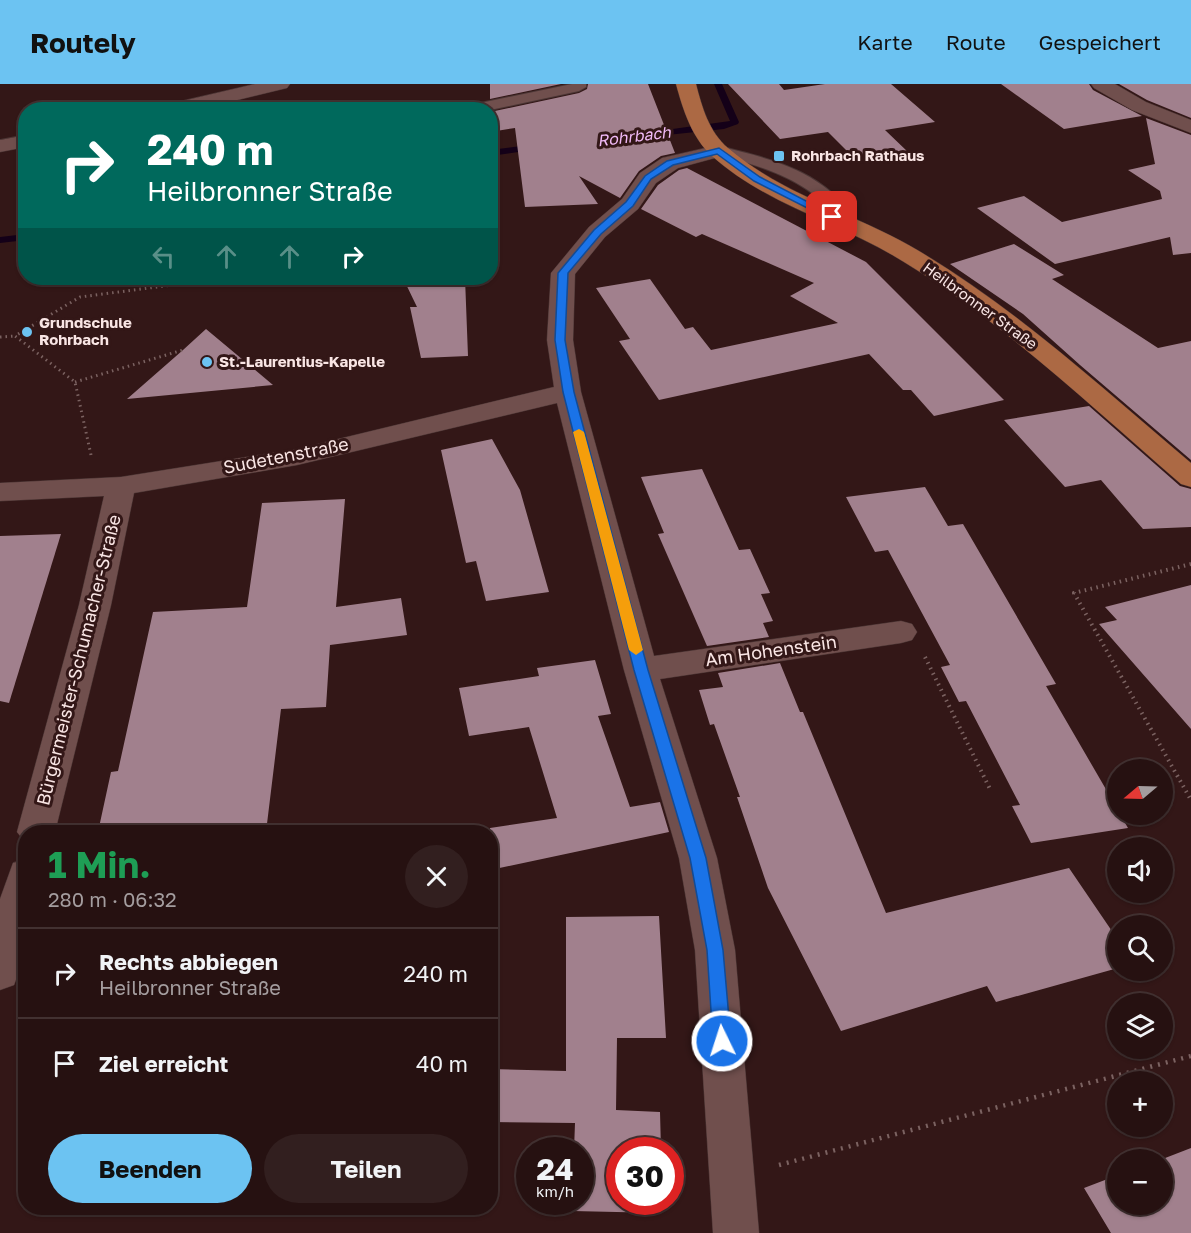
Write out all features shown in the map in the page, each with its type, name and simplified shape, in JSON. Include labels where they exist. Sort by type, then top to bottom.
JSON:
[{"type":"main road","points":[[686,84],[708,135]]},
{"type":"main road","name":"Heilbronner Straße","points":[[708,135],[757,179],[909,255],[966,291],[1010,324],[1191,478]]},
{"type":"street","points":[[196,102],[248,87],[280,84]]},
{"type":"street","points":[[1101,84],[1139,106],[1191,127]]},
{"type":"street","points":[[708,135],[648,178],[630,204],[597,232],[563,273],[560,340],[568,392],[641,670],[698,858],[715,950],[736,1233]]},
{"type":"street","points":[[0,146],[18,143]]},
{"type":"street","name":"Sudetenstraße","points":[[0,492],[110,487],[297,457],[568,392]]},
{"type":"street","name":"Bürgermeister-Schumacher-Straße","points":[[38,825],[95,605],[110,487]]},
{"type":"street","name":"Am Hohenstein","points":[[641,670],[912,642]]},
{"type":"street","points":[[0,973],[18,904]]},
{"type":"lane","points":[[498,103],[579,87],[579,84]]},
{"type":"path","points":[[0,338],[15,336],[80,297],[174,285]]},
{"type":"path","points":[[15,336],[75,382],[110,487]]},
{"type":"path","points":[[75,382],[183,350]]},
{"type":"path","points":[[1191,564],[1074,593],[1191,800]]},
{"type":"path","points":[[912,642],[991,791]]},
{"type":"path","points":[[732,1178],[1191,1056]]},
{"type":"building","points":[[490,84],[561,84],[490,99]]},
{"type":"building","points":[[588,84],[648,84],[675,153],[661,156],[639,171],[620,198],[579,176],[598,204],[525,207],[515,128],[498,131],[498,110],[579,93],[587,89]]},
{"type":"building","points":[[728,84],[779,84],[784,90],[825,84],[891,84],[935,122],[885,130],[909,153],[857,161],[828,132],[780,139]]},
{"type":"building","points":[[1001,84],[1089,84],[1093,90],[1142,116],[1064,129]]},
{"type":"building","points":[[1119,84],[1191,84],[1191,118],[1147,100]]},
{"type":"building","points":[[1146,118],[1191,135],[1191,253],[1173,255],[1170,237],[1055,264],[977,208],[1024,196],[1062,222],[1162,199],[1160,191],[1128,170],[1155,164]]},
{"type":"building","points":[[687,168],[866,262],[1004,400],[934,416],[911,390],[903,390],[869,354],[659,400],[619,341],[630,339],[596,288],[650,279],[685,329],[693,327],[711,350],[838,323],[790,296],[814,283],[702,234],[696,237],[641,209],[658,185],[679,170]]},
{"type":"building","points":[[1014,244],[1064,275],[1052,279],[1158,348],[1191,341],[1191,460],[1023,314],[950,264]]},
{"type":"building","points":[[406,285],[465,285],[468,356],[421,358],[410,307],[417,307]]},
{"type":"building","name":"St.-Laurentius-Kapelle","points":[[206,329],[273,385],[127,399],[183,350]]},
{"type":"building","points":[[1089,406],[1180,486],[1191,489],[1191,527],[1143,529],[1101,480],[1065,487],[1004,420]]},
{"type":"building","points":[[492,439],[520,490],[549,592],[486,601],[476,561],[466,563],[441,450]]},
{"type":"building","points":[[702,469],[739,550],[750,549],[770,593],[761,594],[773,621],[763,623],[769,637],[707,646],[658,534],[664,533],[641,477]]},
{"type":"building","points":[[925,487],[948,526],[963,524],[1056,684],[1046,686],[1107,791],[1107,825],[1126,825],[1128,828],[1031,843],[1012,806],[1020,805],[966,701],[959,702],[941,667],[950,665],[888,550],[875,552],[846,497]]},
{"type":"building","points":[[345,499],[336,607],[401,598],[407,635],[330,645],[326,707],[281,709],[267,825],[100,825],[111,772],[118,771],[153,612],[247,607],[262,503]]},
{"type":"building","points":[[61,534],[9,703],[0,701],[0,536]]},
{"type":"building","points":[[1191,585],[1191,729],[1099,624],[1117,620],[1105,607]]},
{"type":"building","points":[[595,660],[611,714],[598,716],[630,807],[660,802],[669,832],[498,868],[498,827],[557,818],[529,727],[469,736],[459,688],[539,676],[537,668]]},
{"type":"building","points":[[780,663],[800,712],[803,712],[886,913],[1069,868],[1107,924],[1107,971],[996,1002],[987,986],[841,1031],[768,888],[737,797],[740,797],[714,724],[710,725],[699,690],[723,687],[718,673]]},
{"type":"building","points":[[659,916],[666,1038],[617,1038],[616,1110],[660,1112],[661,1137],[606,1137],[606,1212],[594,1211],[594,1137],[574,1137],[575,1123],[498,1122],[498,1069],[566,1071],[566,917]]},
{"type":"building","points":[[1191,1148],[1191,1233],[1111,1233],[1084,1188],[1107,1179],[1107,1215],[1173,1215],[1173,1155]]},
{"type":"waterway","name":"Rohrbach","points":[[651,135],[724,126],[735,122],[718,84]]},
{"type":"waterway","name":"Rohrbach","points":[[498,152],[536,147]]},
{"type":"waterway","name":"Rohrbach","points":[[0,240],[18,238]]},
{"type":"slow traffic","points":[[579,432],[636,650]]},
{"type":"place","name":"Rohrbach Rathaus","points":[[779,156]]},
{"type":"place","name":"Grundschule Rohrbach","points":[[27,332]]},
{"type":"place","name":"St.-Laurentius-Kapelle","points":[[207,362]]},
{"type":"route","points":[[722,1041],[715,950],[698,858],[641,670],[568,392],[560,340],[563,273],[597,232],[630,204],[648,178],[670,163],[719,151],[757,179],[832,217]]}]
